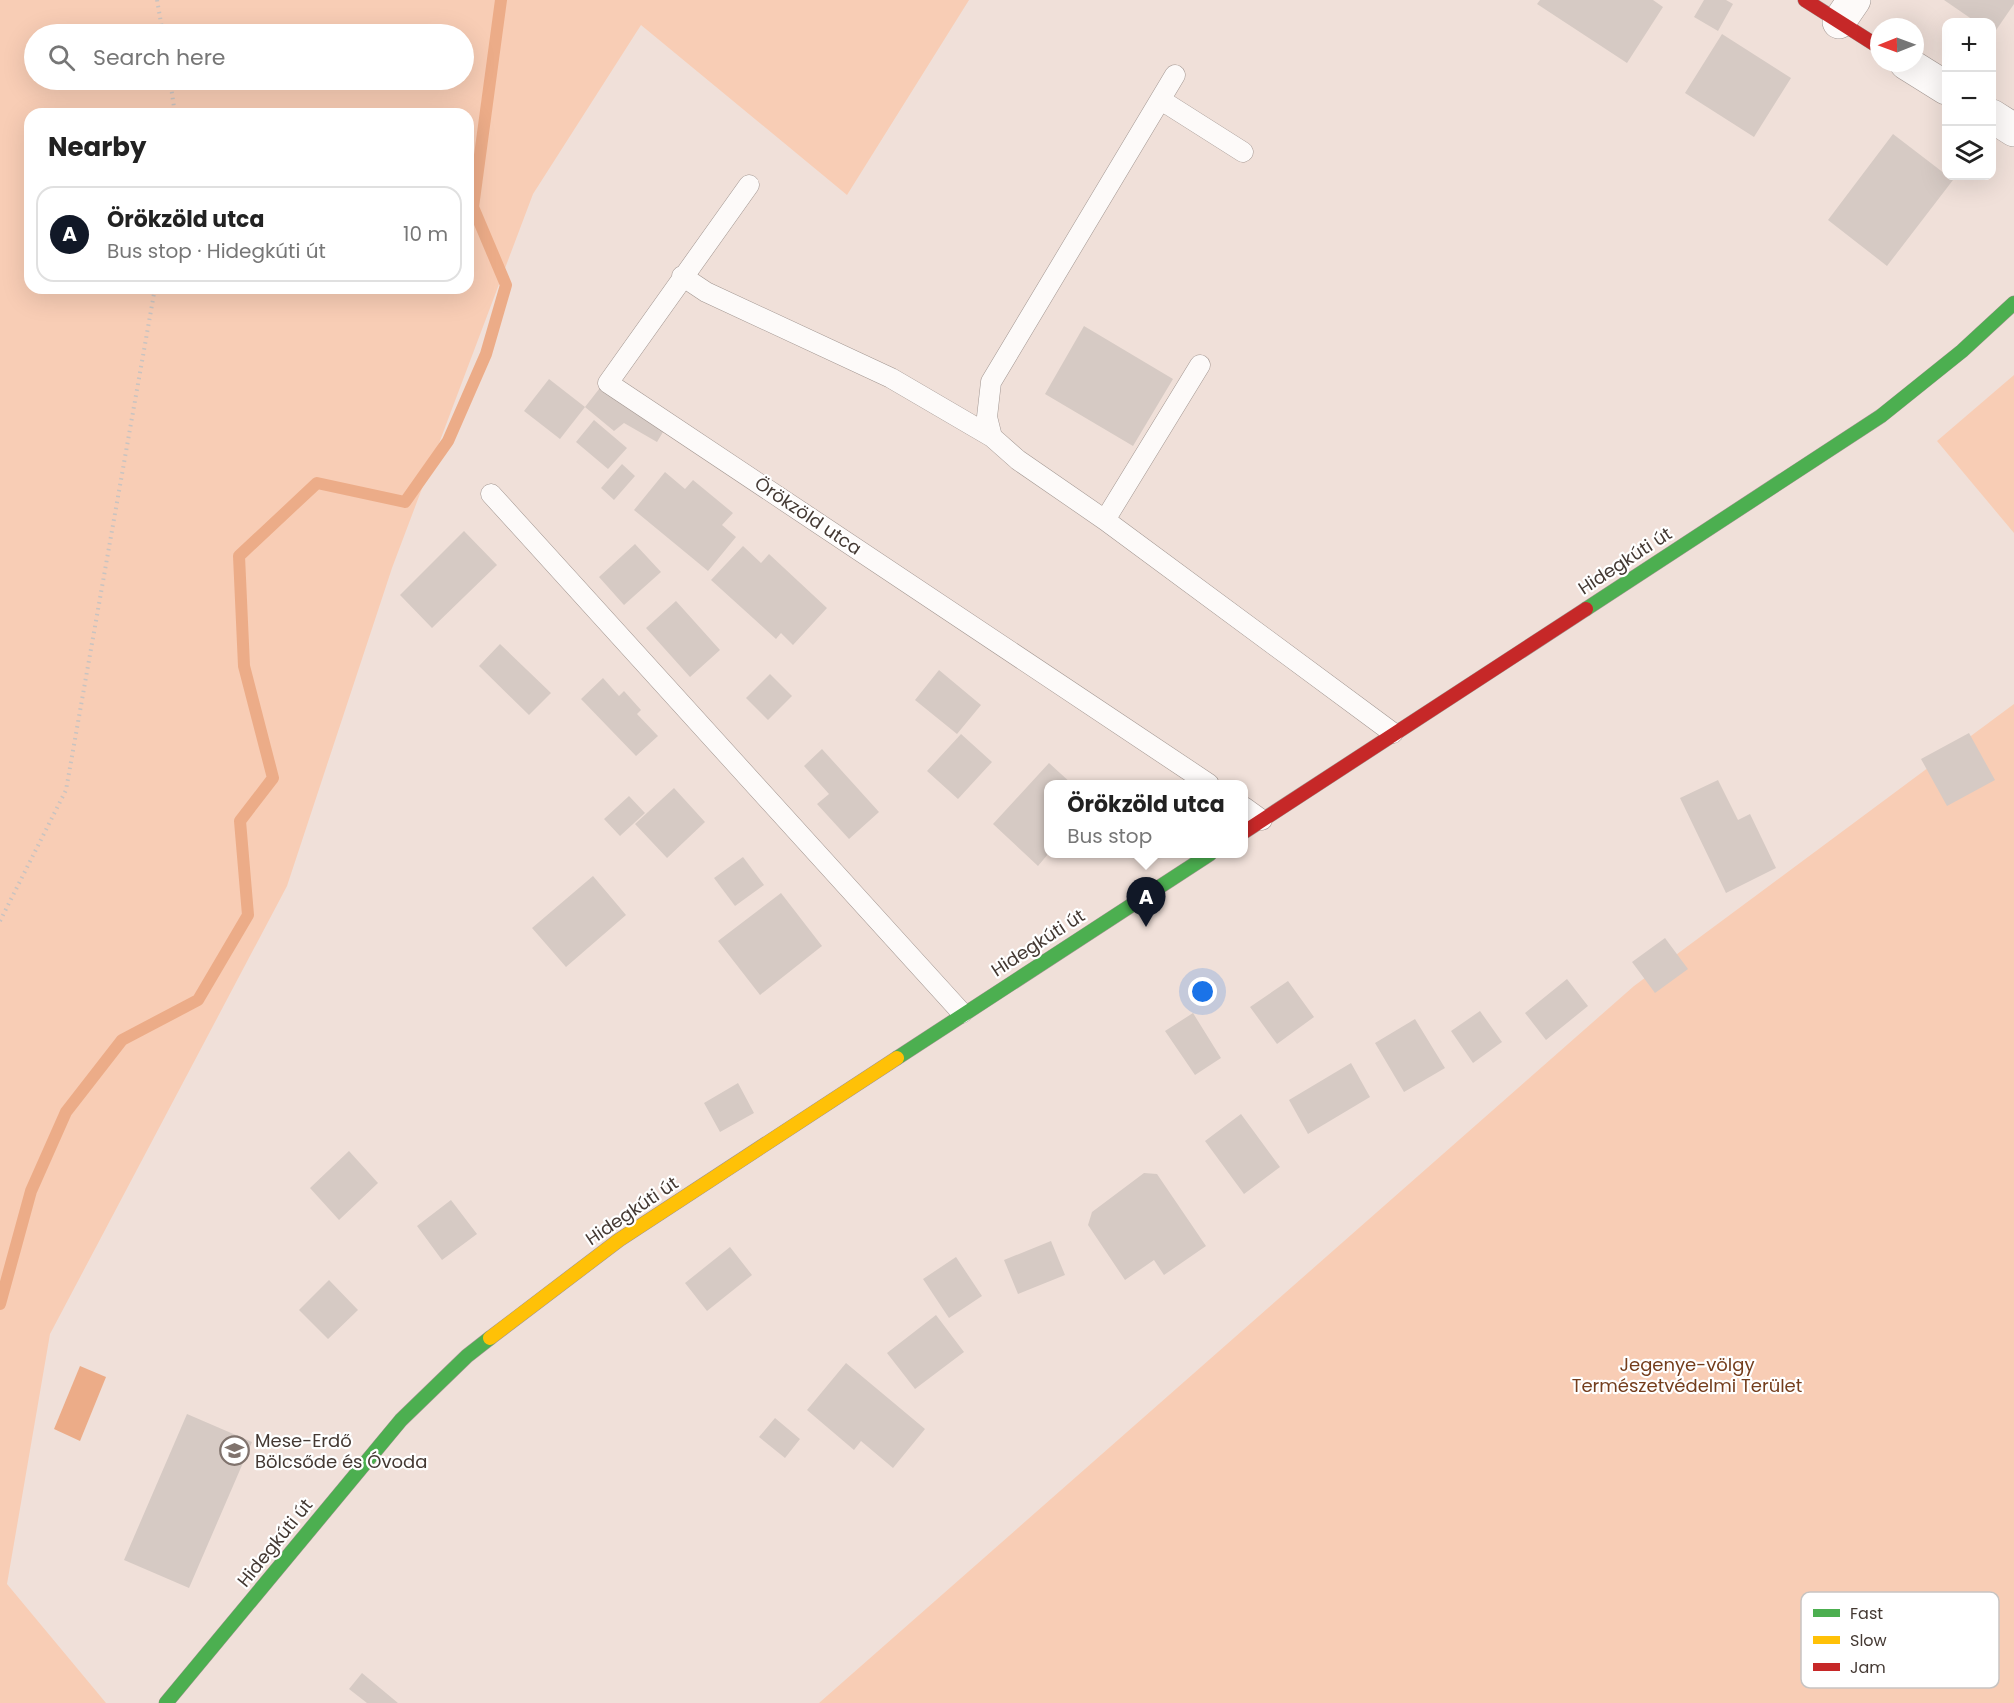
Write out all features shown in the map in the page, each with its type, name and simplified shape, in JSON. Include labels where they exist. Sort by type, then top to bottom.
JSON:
[{"type":"main road","points":[[1805,0],[1847,11],[1870,36]]},
{"type":"main road","name":"Hidegkúti út","points":[[1248,829],[1881,416],[1962,351],[2014,303]]},
{"type":"main road","name":"Hidegkúti út","points":[[166,1703],[401,1420],[467,1356],[546,1293],[620,1240],[962,1013],[1204,858]]},
{"type":"street","points":[[1921,72],[1942,85]]},
{"type":"street","points":[[1996,119],[2014,130]]},
{"type":"lane","points":[[992,437],[987,417],[991,382],[1175,75]]},
{"type":"lane","points":[[1161,100],[1243,152]]},
{"type":"lane","name":"Örökzöld utca","points":[[749,185],[681,276],[608,382],[1203,780]]},
{"type":"lane","points":[[681,276],[706,292],[891,378],[992,437],[1018,460],[1105,520],[1393,733]]},
{"type":"lane","points":[[1105,520],[1200,365]]},
{"type":"lane","points":[[491,494],[962,1013]]},
{"type":"lane","points":[[1248,810],[1262,820]]},
{"type":"path","points":[[157,0],[161,24]]},
{"type":"path","points":[[171,90],[174,108]]},
{"type":"path","points":[[0,921],[66,790],[153,294]]},
{"type":"green space","points":[[0,0],[969,0],[847,195],[641,25],[533,194],[392,568],[287,886],[50,1334],[7,1584],[106,1703],[0,1703]]},
{"type":"green space","points":[[2014,375],[2014,533],[1937,441]]},
{"type":"green space","name":"Jegenye-völgy Természetvédelmi Terület","points":[[2014,704],[2014,1703],[819,1703],[1634,986]]},
{"type":"shaded area","points":[[80,1366],[106,1377],[80,1441],[54,1429]]},
{"type":"building","points":[[1540,0],[1653,0],[1663,7],[1627,63],[1537,4]]},
{"type":"building","points":[[1704,0],[1726,0],[1733,4],[1718,31],[1694,17]]},
{"type":"building","points":[[1944,0],[2014,0],[2014,4],[1996,30],[1996,18],[1970,18]]},
{"type":"building","points":[[1722,34],[1791,78],[1754,137],[1685,93]]},
{"type":"building","points":[[1893,134],[1942,172],[1942,180],[1953,180],[1887,266],[1828,220]]},
{"type":"building","points":[[1084,326],[1173,379],[1133,446],[1045,394]]},
{"type":"building","points":[[549,379],[585,407],[560,439],[524,411]]},
{"type":"building","points":[[603,384],[666,427],[657,442],[624,423],[614,431],[585,407]]},
{"type":"building","points":[[594,420],[627,448],[608,469],[576,442]]},
{"type":"building","points":[[622,464],[635,476],[614,500],[601,488]]},
{"type":"building","points":[[665,472],[685,489],[693,480],[733,513],[722,525],[736,537],[708,571],[634,510]]},
{"type":"building","points":[[464,531],[497,565],[432,628],[400,595]]},
{"type":"building","points":[[635,544],[661,572],[624,605],[599,577]]},
{"type":"building","points":[[743,546],[761,563],[769,554],[827,608],[793,645],[781,633],[776,639],[711,580]]},
{"type":"building","points":[[676,601],[720,650],[690,677],[646,628]]},
{"type":"building","points":[[500,644],[551,693],[529,715],[479,666]]},
{"type":"building","points":[[939,670],[981,705],[957,734],[915,700]]},
{"type":"building","points":[[770,674],[792,696],[768,720],[746,698]]},
{"type":"building","points":[[603,678],[619,696],[624,691],[641,710],[637,714],[658,736],[636,756],[581,699]]},
{"type":"building","points":[[1969,733],[1995,780],[1947,806],[1921,759]]},
{"type":"building","points":[[961,734],[992,762],[958,799],[927,771]]},
{"type":"building","points":[[822,749],[879,812],[849,839],[817,804],[829,794],[804,766]]},
{"type":"building","points":[[1049,763],[1068,780],[1044,780],[1045,858],[1038,866],[993,824]]},
{"type":"building","points":[[1718,780],[1738,820],[1750,814],[1776,868],[1726,893],[1680,798]]},
{"type":"building","points":[[674,788],[705,822],[667,858],[635,824]]},
{"type":"building","points":[[629,796],[645,813],[620,836],[604,819]]},
{"type":"building","points":[[743,857],[764,885],[735,906],[714,878]]},
{"type":"building","points":[[593,876],[626,915],[566,967],[532,928]]},
{"type":"building","points":[[781,893],[822,946],[760,995],[718,941]]},
{"type":"building","points":[[1665,938],[1688,969],[1655,993],[1632,962]]},
{"type":"building","points":[[1567,979],[1588,1006],[1546,1040],[1525,1013]]},
{"type":"building","points":[[1288,981],[1314,1017],[1277,1044],[1250,1007]]},
{"type":"building","points":[[1480,1011],[1502,1042],[1473,1063],[1451,1031]]},
{"type":"building","points":[[1193,1013],[1221,1058],[1195,1075],[1165,1031]]},
{"type":"building","points":[[1415,1019],[1445,1068],[1404,1092],[1375,1043]]},
{"type":"building","points":[[1351,1063],[1370,1097],[1308,1134],[1289,1100]]},
{"type":"building","points":[[738,1083],[754,1113],[720,1132],[704,1103]]},
{"type":"building","points":[[1241,1114],[1280,1167],[1244,1194],[1205,1141]]},
{"type":"building","points":[[349,1151],[378,1183],[339,1220],[310,1188]]},
{"type":"building","points":[[1144,1173],[1157,1174],[1206,1246],[1164,1275],[1154,1260],[1125,1280],[1088,1225],[1092,1212]]},
{"type":"building","points":[[451,1200],[477,1234],[442,1260],[417,1226]]},
{"type":"building","points":[[1051,1241],[1065,1275],[1018,1294],[1004,1260]]},
{"type":"building","points":[[730,1247],[752,1275],[707,1311],[685,1283]]},
{"type":"building","points":[[956,1257],[982,1296],[949,1318],[923,1279]]},
{"type":"building","points":[[329,1280],[358,1310],[328,1339],[299,1310]]},
{"type":"building","points":[[936,1315],[964,1352],[915,1389],[887,1353]]},
{"type":"building","points":[[846,1363],[925,1429],[893,1468],[861,1441],[854,1450],[807,1410]]},
{"type":"building","points":[[187,1414],[252,1442],[189,1588],[124,1560]]},
{"type":"building","points":[[775,1418],[800,1439],[785,1458],[759,1437]]},
{"type":"building","points":[[362,1673],[398,1703],[367,1703],[349,1689]]},
{"type":"waterway","points":[[474,200],[501,0]]},
{"type":"waterway","points":[[0,1304],[31,1191],[66,1112],[122,1040],[198,1000],[248,915],[240,821],[273,778],[244,666],[239,556],[317,483],[405,502],[448,441],[486,354],[506,285],[474,209]]},
{"type":"traffic: fast","points":[[1586,609],[1881,416],[1962,351],[2014,303]]},
{"type":"traffic: fast","points":[[897,1058],[1204,858]]},
{"type":"traffic: fast","points":[[166,1703],[401,1420],[467,1356],[490,1338]]},
{"type":"traffic: slow","points":[[490,1338],[619,1240],[897,1058]]},
{"type":"traffic: jam","points":[[1805,0],[1870,41]]},
{"type":"traffic: jam","points":[[1248,829],[1586,609]]},
{"type":"place","name":"Örökzöld utca","points":[[1146,927]]},
{"type":"place","name":"Mese-Erdő Bölcsőde és Óvoda","points":[[234,1451]]}]
